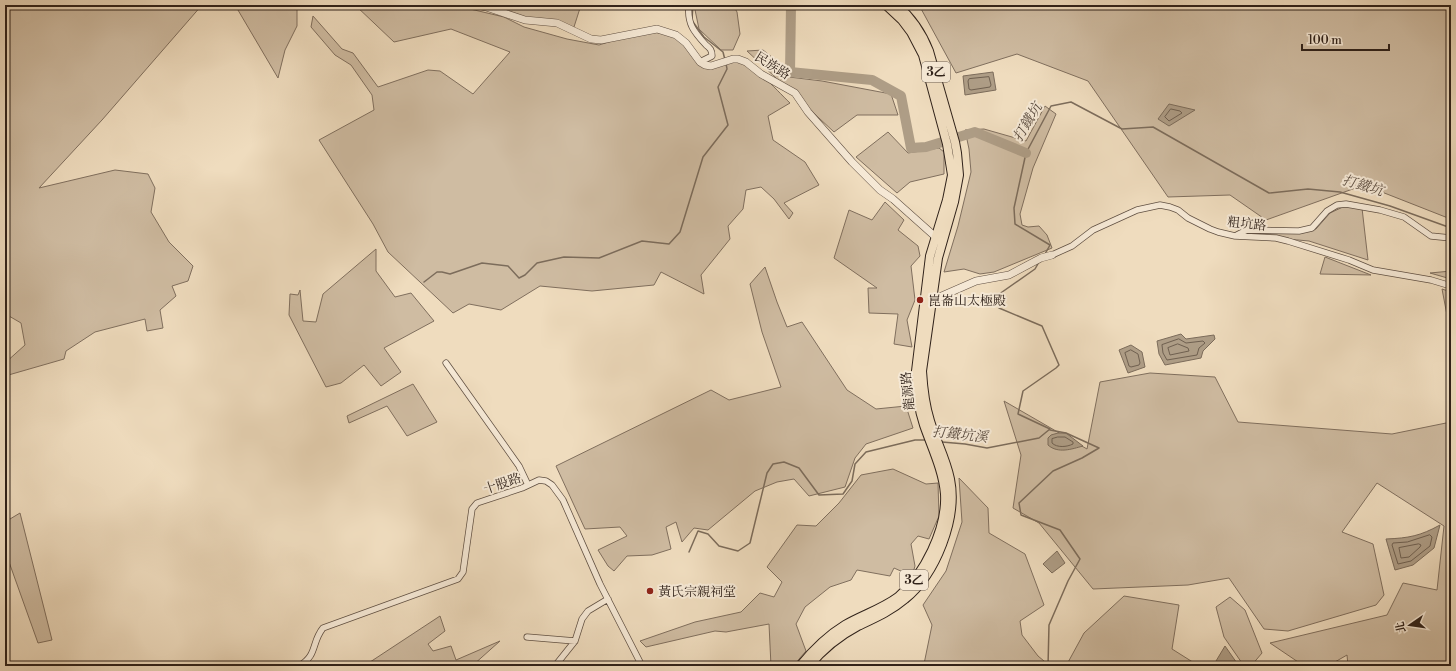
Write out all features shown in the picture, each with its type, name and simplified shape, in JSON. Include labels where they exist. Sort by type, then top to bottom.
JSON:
[{"type":"main road","name":"3乙","points":[[886,5],[905,18]]},
{"type":"main road","name":"3乙","points":[[897,5],[905,18]]},
{"type":"main road","name":"龍源路","points":[[800,666],[814,649],[832,633],[897,597],[906,590],[921,570],[935,544],[944,513],[945,496],[943,480],[933,441],[919,407],[916,388],[916,359],[930,256],[939,240],[952,175],[951,143],[923,55],[905,18]]},
{"type":"main road","name":"3乙","points":[[810,666],[819,654],[837,639],[858,626],[887,612],[911,595],[927,574],[941,546],[946,532],[950,514],[950,480],[933,441],[923,386],[922,371],[938,258],[939,240]]},
{"type":"street","points":[[477,5],[525,20],[557,23],[590,39],[601,40],[657,29],[676,35],[686,43],[700,62],[712,56],[712,51],[695,33],[688,15],[689,5]]},
{"type":"street","name":"民族路","points":[[700,62],[712,66],[733,59],[746,62],[761,74],[795,93],[808,112],[852,162],[880,190],[893,199],[939,240]]},
{"type":"street","points":[[1235,236],[1247,230],[1299,231],[1312,228],[1327,211],[1337,205],[1346,204],[1380,210],[1404,217],[1431,236],[1451,238]]},
{"type":"street","name":"粗坑路","points":[[1052,255],[1072,246],[1093,230],[1137,210],[1160,205],[1178,210],[1188,218],[1210,229],[1235,236],[1276,238],[1349,260],[1373,270],[1431,280],[1451,286]]},
{"type":"street","points":[[924,303],[976,281],[1009,275],[1042,258],[1052,255]]},
{"type":"street","points":[[446,363],[519,466],[528,485]]},
{"type":"street","name":"十股路","points":[[299,666],[307,661],[314,650],[317,635],[323,628],[458,579],[463,572],[472,509],[477,503],[539,480],[546,481],[552,485],[563,500],[608,599],[642,666]]},
{"type":"street","points":[[555,666],[575,641],[582,619],[588,610],[608,599]]},
{"type":"street","points":[[527,637],[575,641]]},
{"type":"shaded area","points":[[5,5],[202,5],[102,120],[39,188],[115,170],[148,174],[155,188],[151,212],[169,242],[193,266],[188,281],[172,286],[176,296],[160,310],[163,328],[147,331],[145,319],[95,332],[66,351],[64,359],[5,376],[5,363],[25,345],[21,323],[9,316],[5,321]]},
{"type":"shaded area","points":[[235,5],[297,5],[297,26],[285,50],[278,78]]},
{"type":"shaded area","points":[[355,5],[459,5],[504,17],[524,27],[567,39],[599,45],[631,35],[654,32],[675,36],[705,65],[730,60],[746,64],[770,83],[790,103],[768,116],[773,140],[805,162],[819,185],[784,203],[793,213],[789,219],[774,199],[761,187],[746,190],[743,209],[728,226],[730,239],[701,275],[704,294],[661,272],[654,285],[592,291],[540,286],[501,310],[469,304],[453,313],[388,252],[373,224],[319,140],[374,110],[372,95],[351,65],[335,55],[311,27],[313,16],[342,49],[353,53],[378,87],[428,70],[440,71],[473,94],[510,52],[451,29],[394,42]]},
{"type":"shaded area","points":[[490,5],[581,5],[573,30],[521,16]]},
{"type":"shaded area","points":[[694,5],[733,5],[737,12],[740,34],[733,50],[721,50],[699,29]]},
{"type":"shaded area","points":[[919,5],[1451,5],[1451,207],[1448,218],[1364,185],[1266,220],[1230,195],[1168,197],[1088,81],[1017,54],[956,73]]},
{"type":"shaded area","points":[[763,50],[782,65],[789,77],[822,81],[891,94],[898,115],[857,115],[834,132],[747,51]]},
{"type":"shaded area","points":[[1045,106],[1056,114],[1033,168],[1020,214],[1022,225],[1028,227],[1039,226],[1047,235],[1052,248],[994,272],[980,274],[964,269],[944,272],[958,226],[971,172],[969,149],[965,130],[984,129],[1026,141]]},
{"type":"shaded area","points":[[888,132],[908,153],[939,148],[944,152],[944,174],[910,182],[897,193],[856,157]]},
{"type":"shaded area","points":[[885,202],[904,220],[898,230],[918,246],[920,256],[911,266],[915,300],[907,320],[912,347],[894,344],[898,314],[869,313],[868,288],[877,288],[834,258],[849,210],[872,220]]},
{"type":"shaded area","points":[[1345,206],[1362,208],[1368,260],[1309,241],[1254,236],[1252,234],[1252,232],[1297,233],[1316,229],[1330,213]]},
{"type":"shaded area","points":[[376,249],[376,271],[395,297],[411,293],[434,321],[384,348],[401,372],[381,386],[364,365],[341,383],[326,387],[289,315],[290,294],[298,295],[300,290],[303,321],[316,322],[323,294]]},
{"type":"shaded area","points":[[1325,257],[1371,275],[1320,274]]},
{"type":"shaded area","points":[[765,267],[787,327],[802,322],[847,390],[876,409],[906,406],[913,428],[866,444],[855,458],[845,487],[809,496],[794,479],[777,482],[755,491],[708,530],[694,528],[682,542],[676,522],[666,527],[671,549],[652,555],[627,556],[614,571],[608,566],[598,550],[627,536],[620,527],[585,529],[556,466],[711,390],[729,400],[781,387],[762,332],[750,284]]},
{"type":"shaded area","points":[[1451,271],[1451,279],[1430,273]]},
{"type":"shaded area","points":[[1442,289],[1451,292],[1451,319],[1447,315]]},
{"type":"shaded area","points":[[1150,373],[1215,377],[1238,422],[1392,434],[1451,422],[1451,666],[1348,666],[1347,655],[1328,666],[1304,666],[1270,643],[1387,615],[1403,583],[1437,590],[1444,526],[1377,483],[1342,532],[1373,544],[1384,595],[1376,605],[1288,631],[1264,629],[1229,578],[1188,585],[1093,589],[1039,523],[1013,508],[1021,455],[1004,401],[1087,449],[1100,382]]},
{"type":"shaded area","points":[[413,384],[437,422],[407,436],[387,406],[349,423],[347,416]]},
{"type":"shaded area","points":[[893,469],[926,484],[938,483],[939,516],[929,539],[918,536],[911,544],[915,566],[912,576],[894,568],[890,576],[857,570],[851,580],[830,587],[805,607],[796,624],[806,651],[793,666],[771,666],[769,624],[726,632],[715,631],[646,647],[640,641],[695,622],[741,612],[760,593],[774,597],[782,582],[767,567],[797,525],[816,526],[839,503],[861,475]]},
{"type":"shaded area","points":[[959,478],[988,508],[989,533],[1025,554],[1044,605],[1020,621],[1022,635],[1038,656],[1050,666],[891,666],[924,664],[932,625],[923,605],[946,571],[962,522]]},
{"type":"shaded area","points":[[20,513],[52,640],[38,643],[9,562],[5,560],[5,522]]},
{"type":"shaded area","points":[[1124,596],[1179,605],[1172,649],[1199,666],[1066,666],[1084,633]]},
{"type":"shaded area","points":[[1230,597],[1245,610],[1262,653],[1251,666],[1244,666],[1224,637],[1216,607]]},
{"type":"shaded area","points":[[440,616],[445,631],[428,644],[433,651],[451,646],[456,660],[500,641],[472,666],[364,666]]},
{"type":"water","points":[[993,72],[996,90],[965,95],[963,76]]},
{"type":"water","points":[[1169,104],[1195,110],[1169,126],[1158,119]]},
{"type":"water","points":[[1181,334],[1186,339],[1214,335],[1215,339],[1203,351],[1201,358],[1165,365],[1159,354],[1157,341]]},
{"type":"water","points":[[1131,345],[1142,352],[1145,367],[1128,373],[1119,350]]},
{"type":"water","points":[[1066,433],[1083,446],[1065,450],[1052,448],[1048,445],[1048,438],[1051,435]]},
{"type":"water","points":[[1440,525],[1434,548],[1413,565],[1395,570],[1386,539],[1414,536]]},
{"type":"water","points":[[1057,551],[1065,563],[1052,573],[1043,564]]},
{"type":"water","points":[[1225,646],[1239,666],[1213,666]]},
{"type":"waterway","points":[[692,19],[693,5]]},
{"type":"waterway","name":"打鐵坑","points":[[791,5],[790,72],[872,80],[901,96],[911,148],[926,147],[975,132],[1026,153]]},
{"type":"waterway","points":[[693,22],[704,37],[723,52],[725,60]]},
{"type":"waterway","points":[[424,282],[437,272],[450,274],[482,263],[508,266],[519,278],[525,275],[537,263],[564,257],[599,258],[642,241],[669,244],[680,232],[703,157],[728,125],[718,87],[727,69],[726,63]]},
{"type":"waterway","name":"打鐵坑","points":[[1045,254],[1050,245],[1015,224],[1014,208],[1026,153],[1051,106],[1071,102],[1122,129],[1153,127],[1269,193],[1308,189],[1340,192],[1390,206],[1451,228]]},
{"type":"waterway","name":"打鐵坑溪","points":[[942,442],[987,448],[1039,438],[1050,429],[1018,414],[1023,391],[1059,365],[1042,326],[999,308],[995,297],[1035,269],[1039,262]]},
{"type":"waterway","points":[[1048,666],[1049,625],[1068,581],[1080,559],[1060,530],[1021,515],[1019,503],[1053,471],[1082,458],[1099,448],[1066,433],[1050,430]]},
{"type":"waterway","name":"打鐵坑溪","points":[[689,552],[698,531],[708,534],[719,546],[738,551],[750,543],[767,473],[773,464],[784,462],[799,468],[819,495],[843,494],[852,481],[855,464],[866,452],[915,440],[926,440]]},
{"type":"place","name":"崑崙山太極殿","points":[[920,300]]},
{"type":"place","name":"黃氏宗親祠堂","points":[[650,591]]}]
